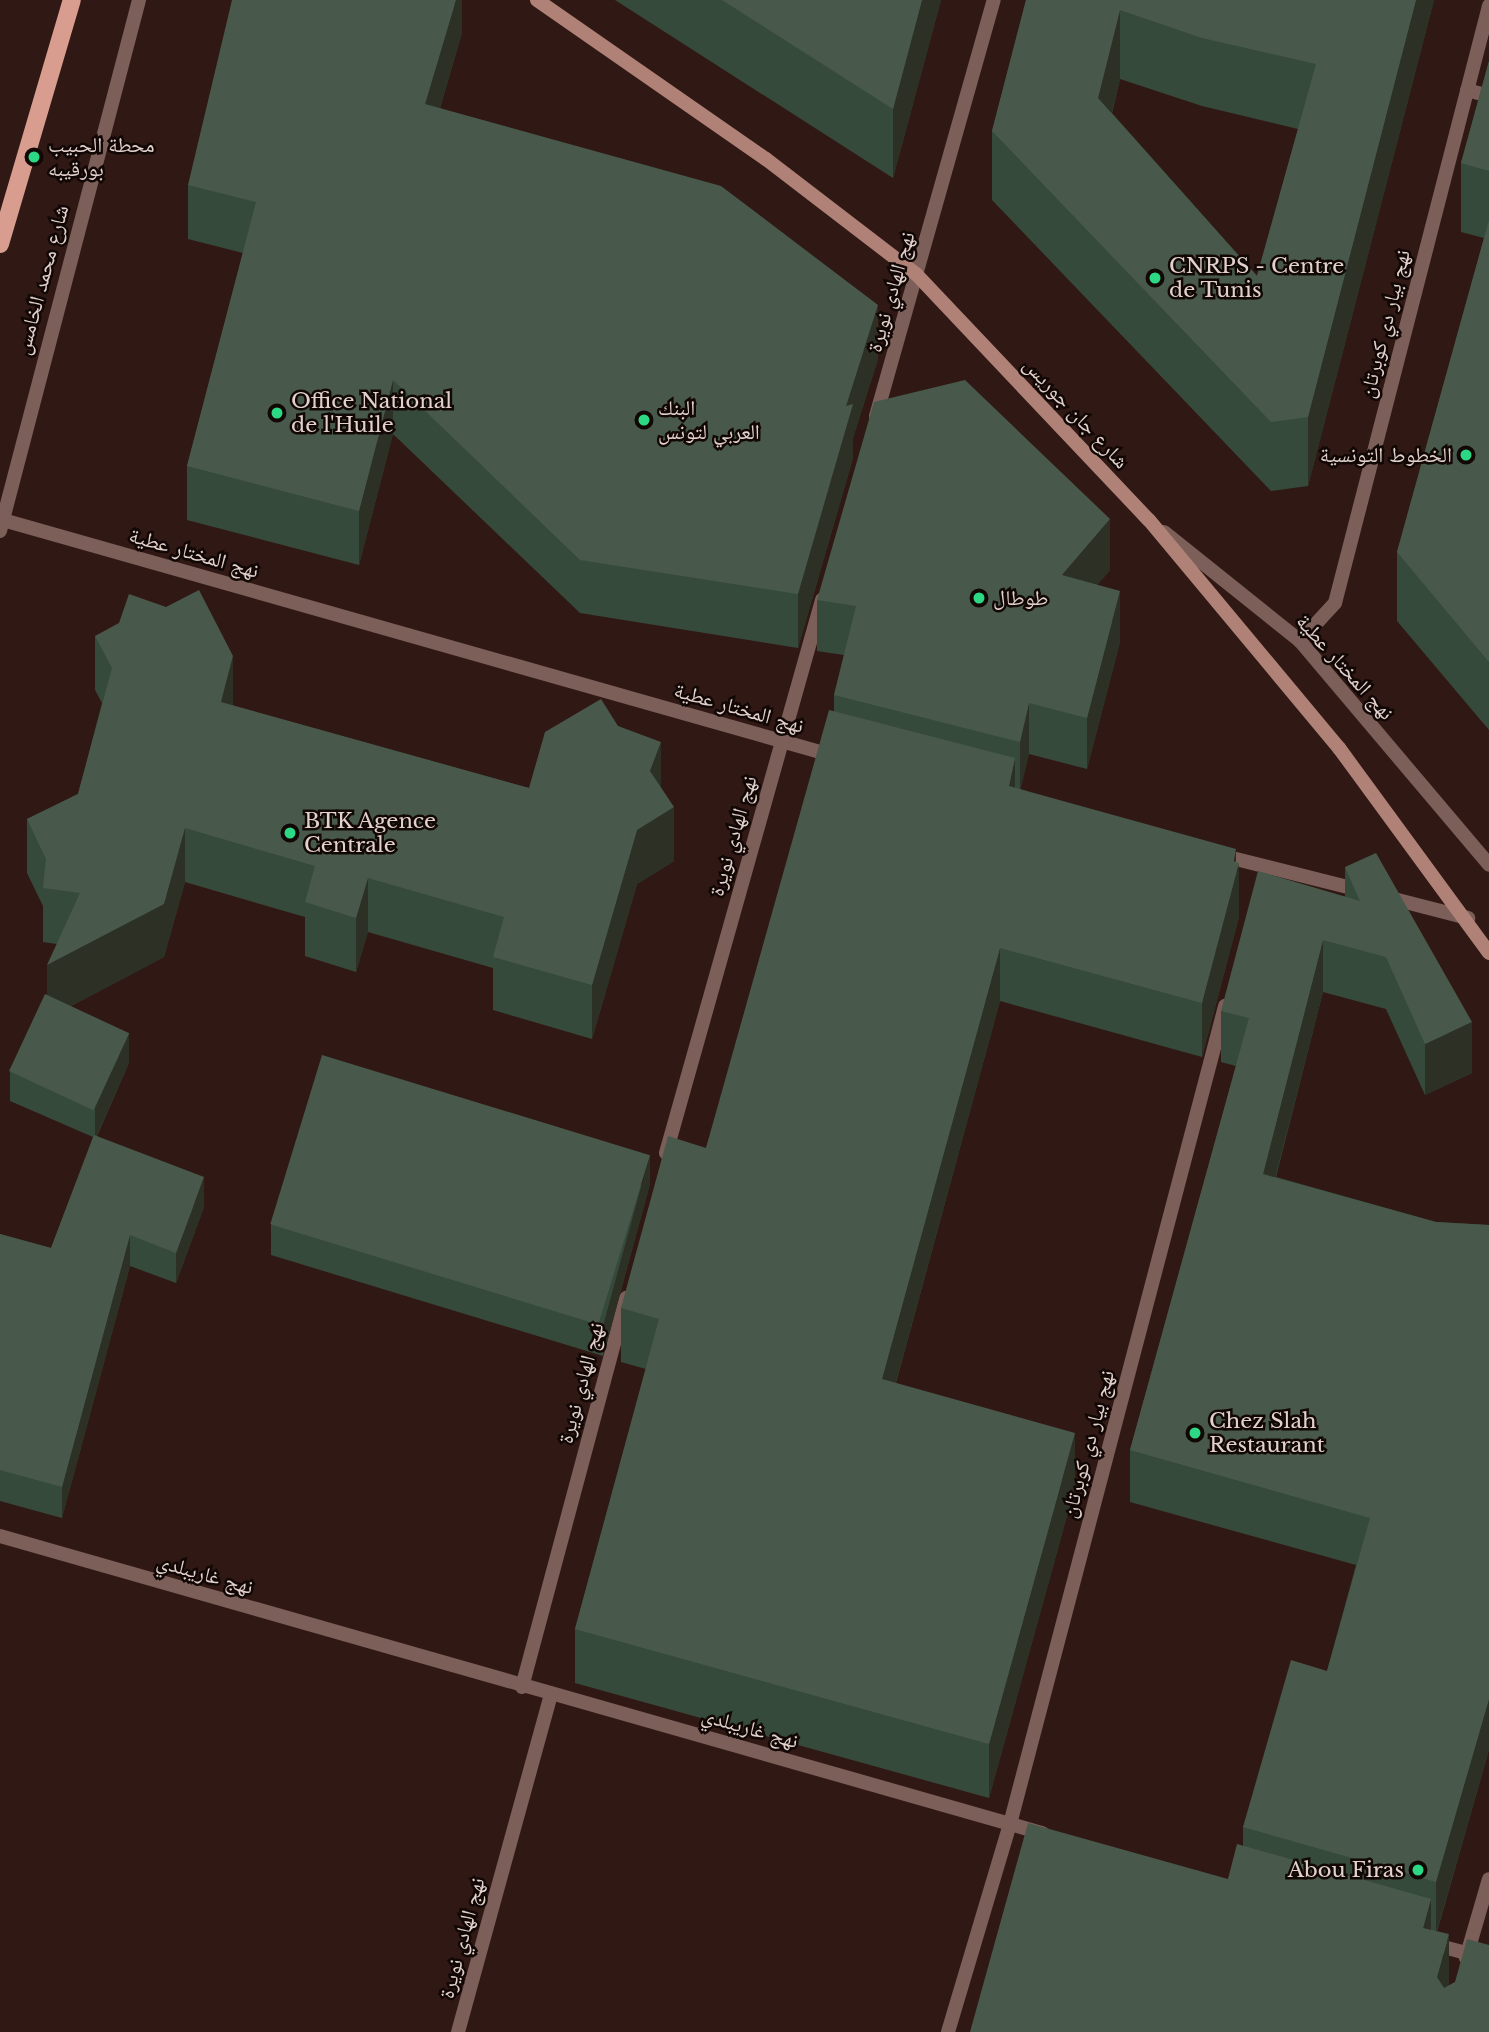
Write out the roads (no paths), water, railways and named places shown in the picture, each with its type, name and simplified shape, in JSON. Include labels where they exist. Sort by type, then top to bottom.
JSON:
[{"type":"main road","points":[[0,244],[72,0]]},
{"type":"main road","name":"شارع جان جوريس","points":[[537,0],[766,159],[917,275],[1149,520],[1339,748],[1469,919],[1489,953]]},
{"type":"street","name":"شارع محمد الخامس","points":[[1,526],[139,0]]},
{"type":"street","name":"نهج الهادي نويرة","points":[[870,435],[994,0]]},
{"type":"street","name":"نهج بيار دي كوبرتان","points":[[1300,641],[1335,603],[1489,6]]},
{"type":"street","points":[[1466,90],[1489,96]]},
{"type":"street","name":"نهج المختار عطية","points":[[1149,520],[1300,641],[1489,865]]},
{"type":"street","name":"نهج المختار عطية","points":[[1,526],[846,759]]},
{"type":"street","name":"نهج الهادي نويرة","points":[[663,1166],[828,582]]},
{"type":"street","points":[[1199,849],[1261,872],[1469,919]]},
{"type":"street","name":"نهج بيار دي كوبرتان","points":[[948,2032],[1010,1824],[1231,987]]},
{"type":"street","name":"نهج الهادي نويرة","points":[[522,1687],[630,1285]]},
{"type":"street","name":"نهج غاريبلدي","points":[[0,1536],[522,1687],[1064,1839]]},
{"type":"street","name":"نهج الهادي نويرة","points":[[458,2032],[551,1694]]},
{"type":"street","points":[[1460,1980],[1489,1878]]},
{"type":"street","points":[[1413,1938],[1489,1959]]},
{"type":"place","name":"محطة الحبيب بورقيبه","points":[[34,157]]},
{"type":"place","name":"CNRPS - Centre de Tunis","points":[[1155,278]]},
{"type":"place","name":"Office National de l'Huile","points":[[277,413]]},
{"type":"place","name":"البنك العربي لتونس","points":[[644,420]]},
{"type":"place","name":"الخطوط التونسية","points":[[1466,455]]},
{"type":"place","name":"طوطال","points":[[979,598]]},
{"type":"place","name":"BTK Agence Centrale","points":[[290,833]]},
{"type":"place","name":"Chez Slah Restaurant","points":[[1195,1433]]},
{"type":"place","name":"Abou Firas","points":[[1418,1870]]}]
